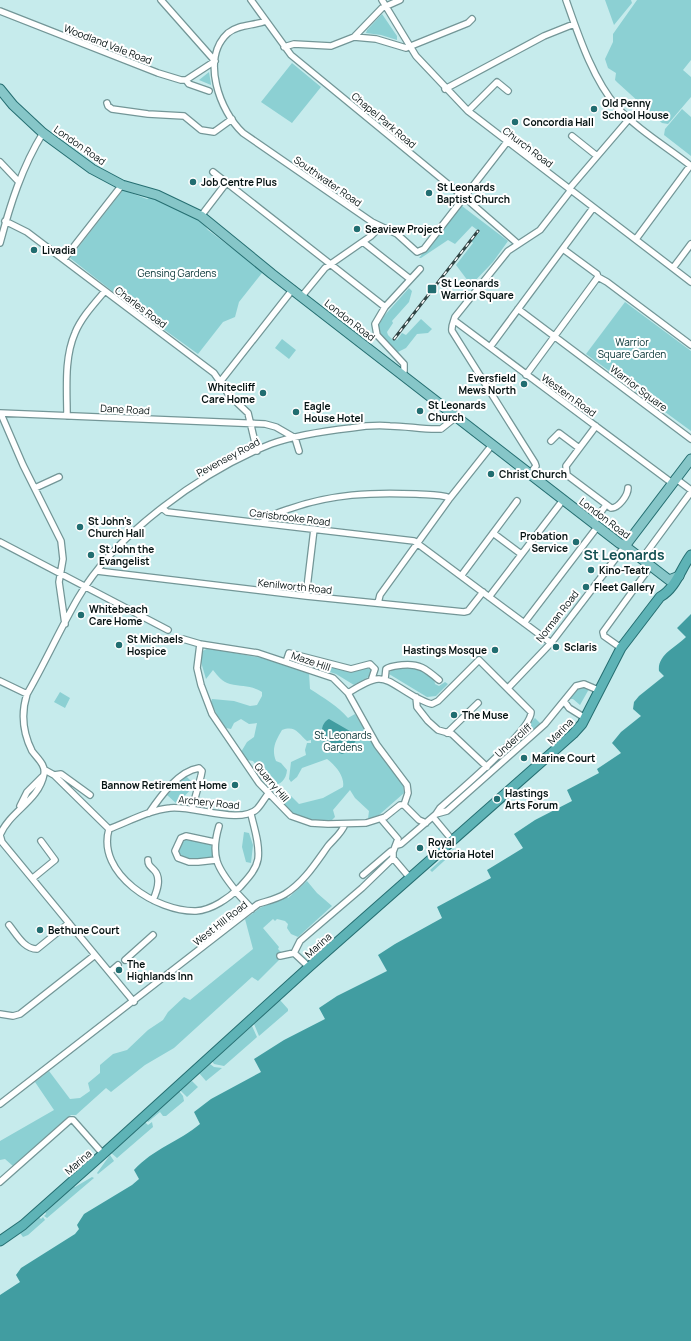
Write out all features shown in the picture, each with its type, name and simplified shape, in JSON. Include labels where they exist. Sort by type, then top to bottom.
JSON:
[{"type":"highway","points":[[660,596],[666,594],[679,576],[688,558]]},
{"type":"highway","points":[[660,596],[662,590],[680,565],[688,558]]},
{"type":"highway","name":"Marina","points":[[2,1240],[23,1224],[103,1154],[309,967],[567,740],[578,729],[585,718],[598,690],[622,648],[660,596]]},
{"type":"main road","name":"London Road","points":[[0,89],[43,132],[78,160],[122,185],[157,195],[201,216],[402,375],[595,525],[669,580]]},
{"type":"main road","name":"Norman Road","points":[[624,546],[673,480],[691,459]]},
{"type":"main road","points":[[669,580],[679,576]]},
{"type":"street","points":[[161,0],[215,61]]},
{"type":"street","name":"Chapel Park Road","points":[[251,0],[284,47],[517,243]]},
{"type":"street","name":"Church Road","points":[[382,0],[409,47],[445,89],[468,111],[691,282]]},
{"type":"street","points":[[284,47],[294,44],[331,46],[354,37],[385,6],[400,0]]},
{"type":"street","points":[[566,0],[574,24],[602,84],[617,107],[629,119],[691,166],[636,239]]},
{"type":"street","name":"Woodland Vale Road","points":[[0,12],[158,73],[181,80],[186,80],[189,84],[210,91]]},
{"type":"street","points":[[354,37],[376,38],[403,48],[409,47],[468,23],[472,19]]},
{"type":"street","points":[[186,80],[215,61],[220,44],[229,32],[239,27],[266,21]]},
{"type":"street","points":[[445,89],[544,36],[574,24]]},
{"type":"street","name":"Southwater Road","points":[[215,61],[218,89],[232,119],[243,133],[380,227],[397,234],[418,252],[424,249],[464,197]]},
{"type":"street","points":[[468,111],[497,82],[508,91]]},
{"type":"street","points":[[108,103],[108,106],[112,109],[148,114],[184,116],[201,130],[207,132],[216,131],[232,119]]},
{"type":"street","points":[[530,474],[536,466],[535,463],[452,331],[455,317],[508,251],[517,243],[532,236],[540,230],[597,156],[629,119]]},
{"type":"street","points":[[0,243],[2,228],[19,182],[31,152],[43,132]]},
{"type":"street","points":[[572,136],[597,156]]},
{"type":"street","points":[[464,197],[507,142]]},
{"type":"street","points":[[0,162],[19,182]]},
{"type":"street","points":[[213,172],[385,308]]},
{"type":"street","points":[[201,216],[227,182]]},
{"type":"street","points":[[64,259],[122,185]]},
{"type":"street","points":[[490,347],[594,208]]},
{"type":"street","name":"Charles Road","points":[[5,221],[27,232],[214,373],[229,395],[248,413],[257,451]]},
{"type":"street","points":[[302,296],[329,264],[363,242],[380,227]]},
{"type":"street","points":[[363,242],[410,278]]},
{"type":"street","points":[[673,268],[691,244]]},
{"type":"street","points":[[563,249],[597,274],[598,277],[607,282],[691,345]]},
{"type":"street","points":[[402,375],[404,371],[404,364],[381,340],[375,329],[377,319],[385,308],[410,278],[420,269]]},
{"type":"street","points":[[526,375],[598,277]]},
{"type":"street","points":[[220,382],[293,289]]},
{"type":"street","points":[[67,416],[69,352],[73,339],[85,316],[104,291]]},
{"type":"street","name":"Warrior Square","points":[[518,309],[691,438]]},
{"type":"street","name":"Western Road","points":[[455,322],[596,426],[691,491]]},
{"type":"street","points":[[0,414],[61,541],[63,559],[59,582],[65,624]]},
{"type":"street","name":"Dane Road","points":[[0,414],[250,423]]},
{"type":"street","name":"Pevensey Road","points":[[44,773],[32,750],[25,728],[23,712],[28,694],[78,597],[97,571],[140,527],[162,508],[195,484],[257,451],[295,438],[335,430],[370,426],[441,429],[456,417]]},
{"type":"street","points":[[250,423],[265,424],[276,427],[295,438],[299,451]]},
{"type":"street","points":[[596,426],[566,466],[565,471],[567,475],[611,508],[617,506],[627,494],[628,488]]},
{"type":"street","points":[[551,441],[559,433],[579,448]]},
{"type":"street","points":[[378,604],[380,595],[418,542],[450,498],[492,445]]},
{"type":"street","points":[[35,488],[59,477]]},
{"type":"street","points":[[641,560],[691,491]]},
{"type":"street","points":[[262,523],[274,514],[342,495],[387,493],[441,495],[450,498]]},
{"type":"street","points":[[489,597],[563,500]]},
{"type":"street","points":[[461,576],[517,502]]},
{"type":"street","points":[[524,623],[595,525],[606,505]]},
{"type":"street","name":"Carisbrooke Road","points":[[162,508],[167,512],[418,542]]},
{"type":"street","points":[[306,596],[314,529]]},
{"type":"street","points":[[493,533],[521,554]]},
{"type":"street","points":[[0,542],[168,630]]},
{"type":"street","points":[[418,542],[551,643]]},
{"type":"street","name":"Norman Road","points":[[508,688],[551,643],[624,546]]},
{"type":"street","points":[[622,648],[604,636],[603,632],[650,566]]},
{"type":"street","name":"Kenilworth Road","points":[[97,571],[306,596],[464,612],[468,611],[482,592]]},
{"type":"street","name":"Maze Hill","points":[[183,639],[200,644],[244,650],[333,678],[348,692],[377,745],[407,785],[408,793],[404,805]]},
{"type":"street","name":"Quarry Hill","points":[[200,644],[198,668],[201,685],[212,714],[244,764],[268,794],[291,816],[300,820],[322,824],[366,823],[381,819],[404,805]]},
{"type":"street","points":[[286,662],[289,652],[351,669],[370,664],[375,669],[372,678]]},
{"type":"street","points":[[348,692],[372,678],[385,679],[429,703],[438,701],[477,661],[480,661],[529,709],[530,718],[512,740],[486,767],[434,816],[401,844],[397,845]]},
{"type":"street","points":[[385,679],[386,669],[390,667],[412,664],[425,667],[439,680]]},
{"type":"street","points":[[0,681],[28,694]]},
{"type":"street","name":"Undercliff","points":[[434,816],[448,811],[545,724],[579,684],[584,684],[598,690]]},
{"type":"street","points":[[416,697],[418,707],[424,716],[438,730],[452,734],[486,767]]},
{"type":"street","points":[[564,701],[569,708],[585,718]]},
{"type":"street","points":[[447,733],[478,703]]},
{"type":"street","points":[[149,814],[166,790],[189,771],[199,768],[202,770],[202,776],[192,809]]},
{"type":"street","points":[[90,796],[62,774],[54,775],[44,773],[27,792],[18,810],[0,835],[2,842],[134,1002]]},
{"type":"street","points":[[54,775],[109,830]]},
{"type":"street","name":"Archery Road","points":[[251,814],[258,844],[258,858],[250,876],[236,891],[218,904],[197,911],[179,910],[153,900],[130,885],[114,864],[107,838],[109,830],[168,808],[192,809],[216,813],[251,814],[257,809],[268,794]]},
{"type":"street","points":[[404,805],[419,820],[426,823]]},
{"type":"street","points":[[434,816],[453,841]]},
{"type":"street","points":[[294,953],[300,941],[362,888],[393,855],[398,839],[381,819]]},
{"type":"street","name":"West Hill Road","points":[[0,1104],[134,1002],[258,904],[284,895],[315,867],[328,847],[344,829],[345,824]]},
{"type":"street","points":[[219,826],[214,842],[218,868],[252,909]]},
{"type":"street","points":[[214,842],[186,836],[181,838],[175,851],[178,858],[189,862],[216,860]]},
{"type":"street","points":[[33,878],[55,860],[41,841]]},
{"type":"street","points":[[362,874],[391,852],[410,878]]},
{"type":"street","points":[[148,860],[149,866],[155,871],[158,881],[153,900]]},
{"type":"street","points":[[9,925],[26,946],[37,950],[69,923]]},
{"type":"street","points":[[125,960],[153,935]]},
{"type":"street","points":[[280,956],[294,953]]},
{"type":"street","points":[[294,953],[309,967]]},
{"type":"street","points":[[0,1014],[13,1016],[20,1014],[95,955]]},
{"type":"street","points":[[110,972],[118,965]]},
{"type":"street","points":[[0,1182],[70,1120],[73,1120],[103,1154]]},
{"type":"green space","points":[[605,0],[631,0],[632,3],[614,25]]},
{"type":"green space","points":[[637,0],[691,0],[691,60],[683,70],[691,77],[691,97],[668,124],[662,123],[615,80],[616,73],[608,68],[605,59],[613,42],[613,34]]},
{"type":"green space","points":[[382,14],[397,36],[397,40],[381,35],[366,33]]},
{"type":"green space","points":[[292,63],[321,87],[292,123],[261,102]]},
{"type":"green space","points":[[209,72],[211,84],[211,85],[199,80]]},
{"type":"green space","points":[[682,109],[691,117],[691,156],[664,135],[665,129]]},
{"type":"green space","name":"Gensing Gardens","points":[[123,190],[147,199],[151,197],[190,215],[261,270],[262,273],[239,302],[235,317],[223,322],[198,354],[130,305],[70,258]]},
{"type":"green space","points":[[462,206],[508,241],[493,262],[471,285],[456,265],[473,243],[471,241],[480,232],[472,226],[455,244],[448,240],[419,258]]},
{"type":"green space","points":[[409,288],[412,291],[409,302],[392,321],[393,323],[387,332],[388,335],[393,340],[395,338],[397,340],[402,333],[406,335],[421,319],[432,329],[428,333],[417,334],[406,348],[396,353],[385,341],[377,328],[384,316]]},
{"type":"green space","name":"Warrior Square Garden","points":[[625,302],[691,351],[691,431],[586,354]]},
{"type":"green space","points":[[282,339],[296,350],[289,359],[275,348]]},
{"type":"green space","name":"St. Leonards Gardens","points":[[208,648],[262,658],[309,673],[310,689],[326,699],[348,718],[355,714],[370,739],[400,779],[404,793],[379,815],[368,819],[369,811],[355,798],[350,790],[333,810],[335,817],[330,822],[302,819],[296,816],[281,801],[284,797],[291,796],[299,804],[323,798],[343,787],[341,775],[333,764],[327,759],[302,768],[297,777],[291,782],[289,779],[291,762],[306,755],[305,750],[307,743],[311,743],[311,740],[307,741],[296,731],[290,728],[282,730],[274,749],[276,761],[281,763],[287,770],[285,778],[277,784],[265,784],[260,770],[253,761],[247,760],[241,752],[247,742],[254,737],[257,723],[249,724],[241,719],[234,723],[231,729],[226,728],[219,719],[211,702],[212,699],[234,701],[250,706],[257,705],[262,696],[262,692],[250,687],[227,683],[213,670],[206,679],[201,662],[201,652]]},
{"type":"green space","points":[[291,656],[352,671],[356,671],[368,665],[373,668],[372,675],[354,685],[336,674],[296,661]]},
{"type":"green space","points":[[418,667],[434,678],[435,684],[439,686],[445,682],[448,684],[436,696],[427,697],[389,674],[392,669]]},
{"type":"green space","points":[[584,687],[589,689],[580,705],[573,699],[568,699],[578,688]]},
{"type":"green space","points":[[60,692],[70,698],[65,708],[54,702]]},
{"type":"green space","points":[[535,718],[541,724],[507,752],[506,750]]},
{"type":"green space","points":[[186,776],[195,785],[177,804],[167,795]]},
{"type":"green space","points":[[244,832],[249,833],[253,845],[251,863],[246,862],[242,847]]},
{"type":"green space","points":[[184,839],[210,843],[214,853],[211,858],[191,860],[181,858],[177,852],[181,841]]},
{"type":"green space","points":[[453,849],[455,851],[432,872],[430,870]]},
{"type":"green space","points":[[307,881],[317,893],[332,906],[298,937],[291,934],[287,928],[288,924],[285,921],[277,919],[275,921],[273,919],[263,928],[279,947],[278,949],[281,952],[280,959],[258,981],[252,977],[174,1048],[145,1065],[111,1092],[106,1088],[76,1115],[71,1115],[13,1166],[5,1159],[0,1160],[0,1141],[54,1110],[35,1082],[49,1071],[70,1099],[80,1098],[90,1091],[88,1083],[100,1073],[100,1065],[113,1054],[127,1050],[148,1030],[163,1020],[168,1012],[184,997],[190,1000],[253,949],[245,919],[260,908],[286,896],[288,898]]},
{"type":"green space","points":[[280,1000],[288,1011],[259,1036],[254,1024]]},
{"type":"green space","points":[[252,1026],[257,1037],[224,1066],[214,1064],[212,1061]]},
{"type":"green space","points":[[210,1064],[214,1067],[222,1068],[206,1081],[199,1073]]},
{"type":"green space","points":[[192,1081],[198,1087],[187,1097],[180,1090]]},
{"type":"green space","points":[[179,1091],[183,1096],[184,1101],[166,1116],[163,1116],[160,1112],[148,1122],[146,1119]]},
{"type":"green space","points":[[145,1122],[148,1125],[152,1122],[153,1127],[117,1158],[110,1152]]},
{"type":"green space","points":[[110,1155],[114,1161],[98,1174],[97,1173]]},
{"type":"green space","points":[[92,1177],[94,1178],[47,1218],[44,1216],[46,1214],[45,1211],[73,1185],[75,1187]]},
{"type":"green space","points":[[38,1216],[41,1219],[43,1217],[45,1220],[28,1235],[23,1237],[20,1233]]},
{"type":"shaded area","points":[[691,614],[691,1341],[0,1341],[0,1295],[20,1282],[16,1275],[21,1268],[75,1234],[79,1229],[77,1225],[84,1214],[132,1185],[139,1179],[134,1170],[141,1163],[200,1124],[194,1112],[211,1099],[261,1072],[254,1059],[284,1040],[325,1019],[319,1008],[337,996],[387,971],[378,955],[442,918],[437,907],[491,878],[487,870],[523,848],[514,834],[535,820],[572,801],[567,790],[599,773],[597,769],[621,753],[612,743],[621,732],[641,716],[633,709],[634,702],[639,696],[664,676],[659,671],[661,660],[686,637],[677,628]]},
{"type":"shaded area","points":[[329,719],[355,734],[356,740],[350,751],[342,754],[330,748],[322,739],[322,729],[324,723]]},
{"type":"railway","points":[[394,339],[478,231]]},
{"type":"place","name":"Old Penny School House","points":[[594,109]]},
{"type":"place","name":"Concordia Hall","points":[[515,122]]},
{"type":"place","name":"Job Centre Plus","points":[[193,182]]},
{"type":"place","name":"St Leonards Baptist Church","points":[[429,193]]},
{"type":"place","name":"Seaview Project","points":[[357,229]]},
{"type":"place","name":"Livadia","points":[[34,250]]},
{"type":"place","name":"St Leonards Warrior Square","points":[[432,289]]},
{"type":"place","name":"Eversfield Mews North","points":[[524,384]]},
{"type":"place","name":"Whitecliff Care Home","points":[[263,393]]},
{"type":"place","name":"St Leonards Church","points":[[420,411]]},
{"type":"place","name":"Eagle House Hotel","points":[[296,412]]},
{"type":"place","name":"Christ Church","points":[[491,474]]},
{"type":"place","name":"St John's Church Hall","points":[[80,527]]},
{"type":"place","name":"Probation Service","points":[[576,542]]},
{"type":"place","name":"St John the Evangelist","points":[[91,555]]},
{"type":"place","name":"Kino-Teatr","points":[[591,570]]},
{"type":"place","name":"Fleet Gallery","points":[[586,587]]},
{"type":"place","name":"Whitebeach Care Home","points":[[81,615]]},
{"type":"place","name":"St Michaels Hospice","points":[[119,645]]},
{"type":"place","name":"Sclaris","points":[[556,647]]},
{"type":"place","name":"Hastings Mosque","points":[[495,650]]},
{"type":"place","name":"The Muse","points":[[454,715]]},
{"type":"place","name":"Marine Court","points":[[524,758]]},
{"type":"place","name":"Bannow Retirement Home","points":[[235,785]]},
{"type":"place","name":"Hastings Arts Forum","points":[[497,799]]},
{"type":"place","name":"Royal Victoria Hotel","points":[[420,848]]},
{"type":"place","name":"Bethune Court","points":[[40,930]]},
{"type":"place","name":"The Highlands Inn","points":[[119,970]]},
{"type":"district","name":"St Leonards","points":[[624,554]]}]
